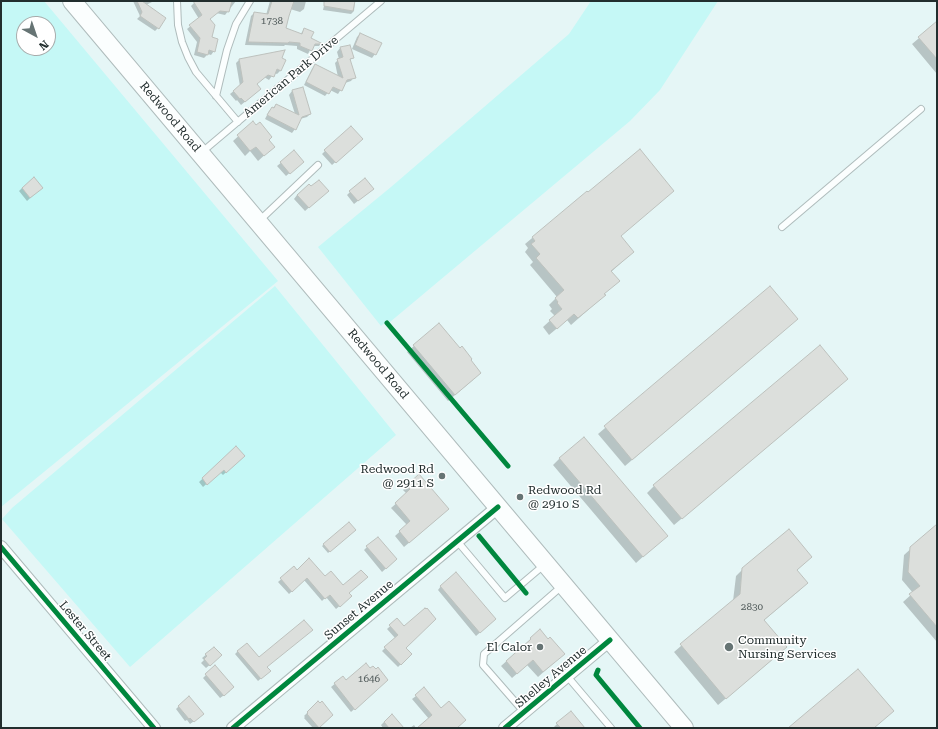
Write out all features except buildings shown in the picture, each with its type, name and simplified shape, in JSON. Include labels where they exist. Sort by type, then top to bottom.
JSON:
[{"type":"main road","name":"Redwood Road","points":[[72,1],[684,728]]},
{"type":"street","name":"Sunset Avenue","points":[[233,728],[498,507]]},
{"type":"street","name":"Lester Street","points":[[1,547],[154,728]]},
{"type":"street","name":"Shelley Avenue","points":[[505,728],[610,640]]},
{"type":"lane","points":[[177,1],[178,25],[184,47],[196,72],[238,122]]},
{"type":"lane","points":[[216,96],[227,50],[236,24],[250,1]]},
{"type":"lane","name":"American Park Drive","points":[[201,154],[382,1]]},
{"type":"lane","points":[[782,227],[921,109]]},
{"type":"lane","points":[[258,222],[318,165]]},
{"type":"lane","points":[[457,541],[506,598],[546,564]]},
{"type":"lane","points":[[524,712],[483,665],[484,654],[564,585]]},
{"type":"lane","points":[[567,676],[612,728]]},
{"type":"shaded area","points":[[1,1],[44,1],[278,281],[1,507]]},
{"type":"shaded area","points":[[591,1],[718,1],[660,90],[630,121],[390,322],[388,320],[381,326],[318,247],[391,187],[569,34]]},
{"type":"shaded area","points":[[275,286],[396,435],[130,667],[2,519],[12,508]]},
{"type":"cycle path","points":[[387,323],[508,466]]},
{"type":"cycle path","points":[[233,728],[498,507]]},
{"type":"cycle path","points":[[479,536],[526,593]]},
{"type":"cycle path","points":[[1,547],[154,728]]},
{"type":"cycle path","points":[[505,728],[610,640]]},
{"type":"cycle path","points":[[598,670],[596,675],[640,728]]},
{"type":"place","name":"Redwood Rd @ 2911 S","points":[[442,476]]},
{"type":"place","name":"Redwood Rd @ 2910 S","points":[[520,497]]},
{"type":"place","name":"El Calor","points":[[540,647]]},
{"type":"place","name":"Community Nursing Services","points":[[729,647]]}]
